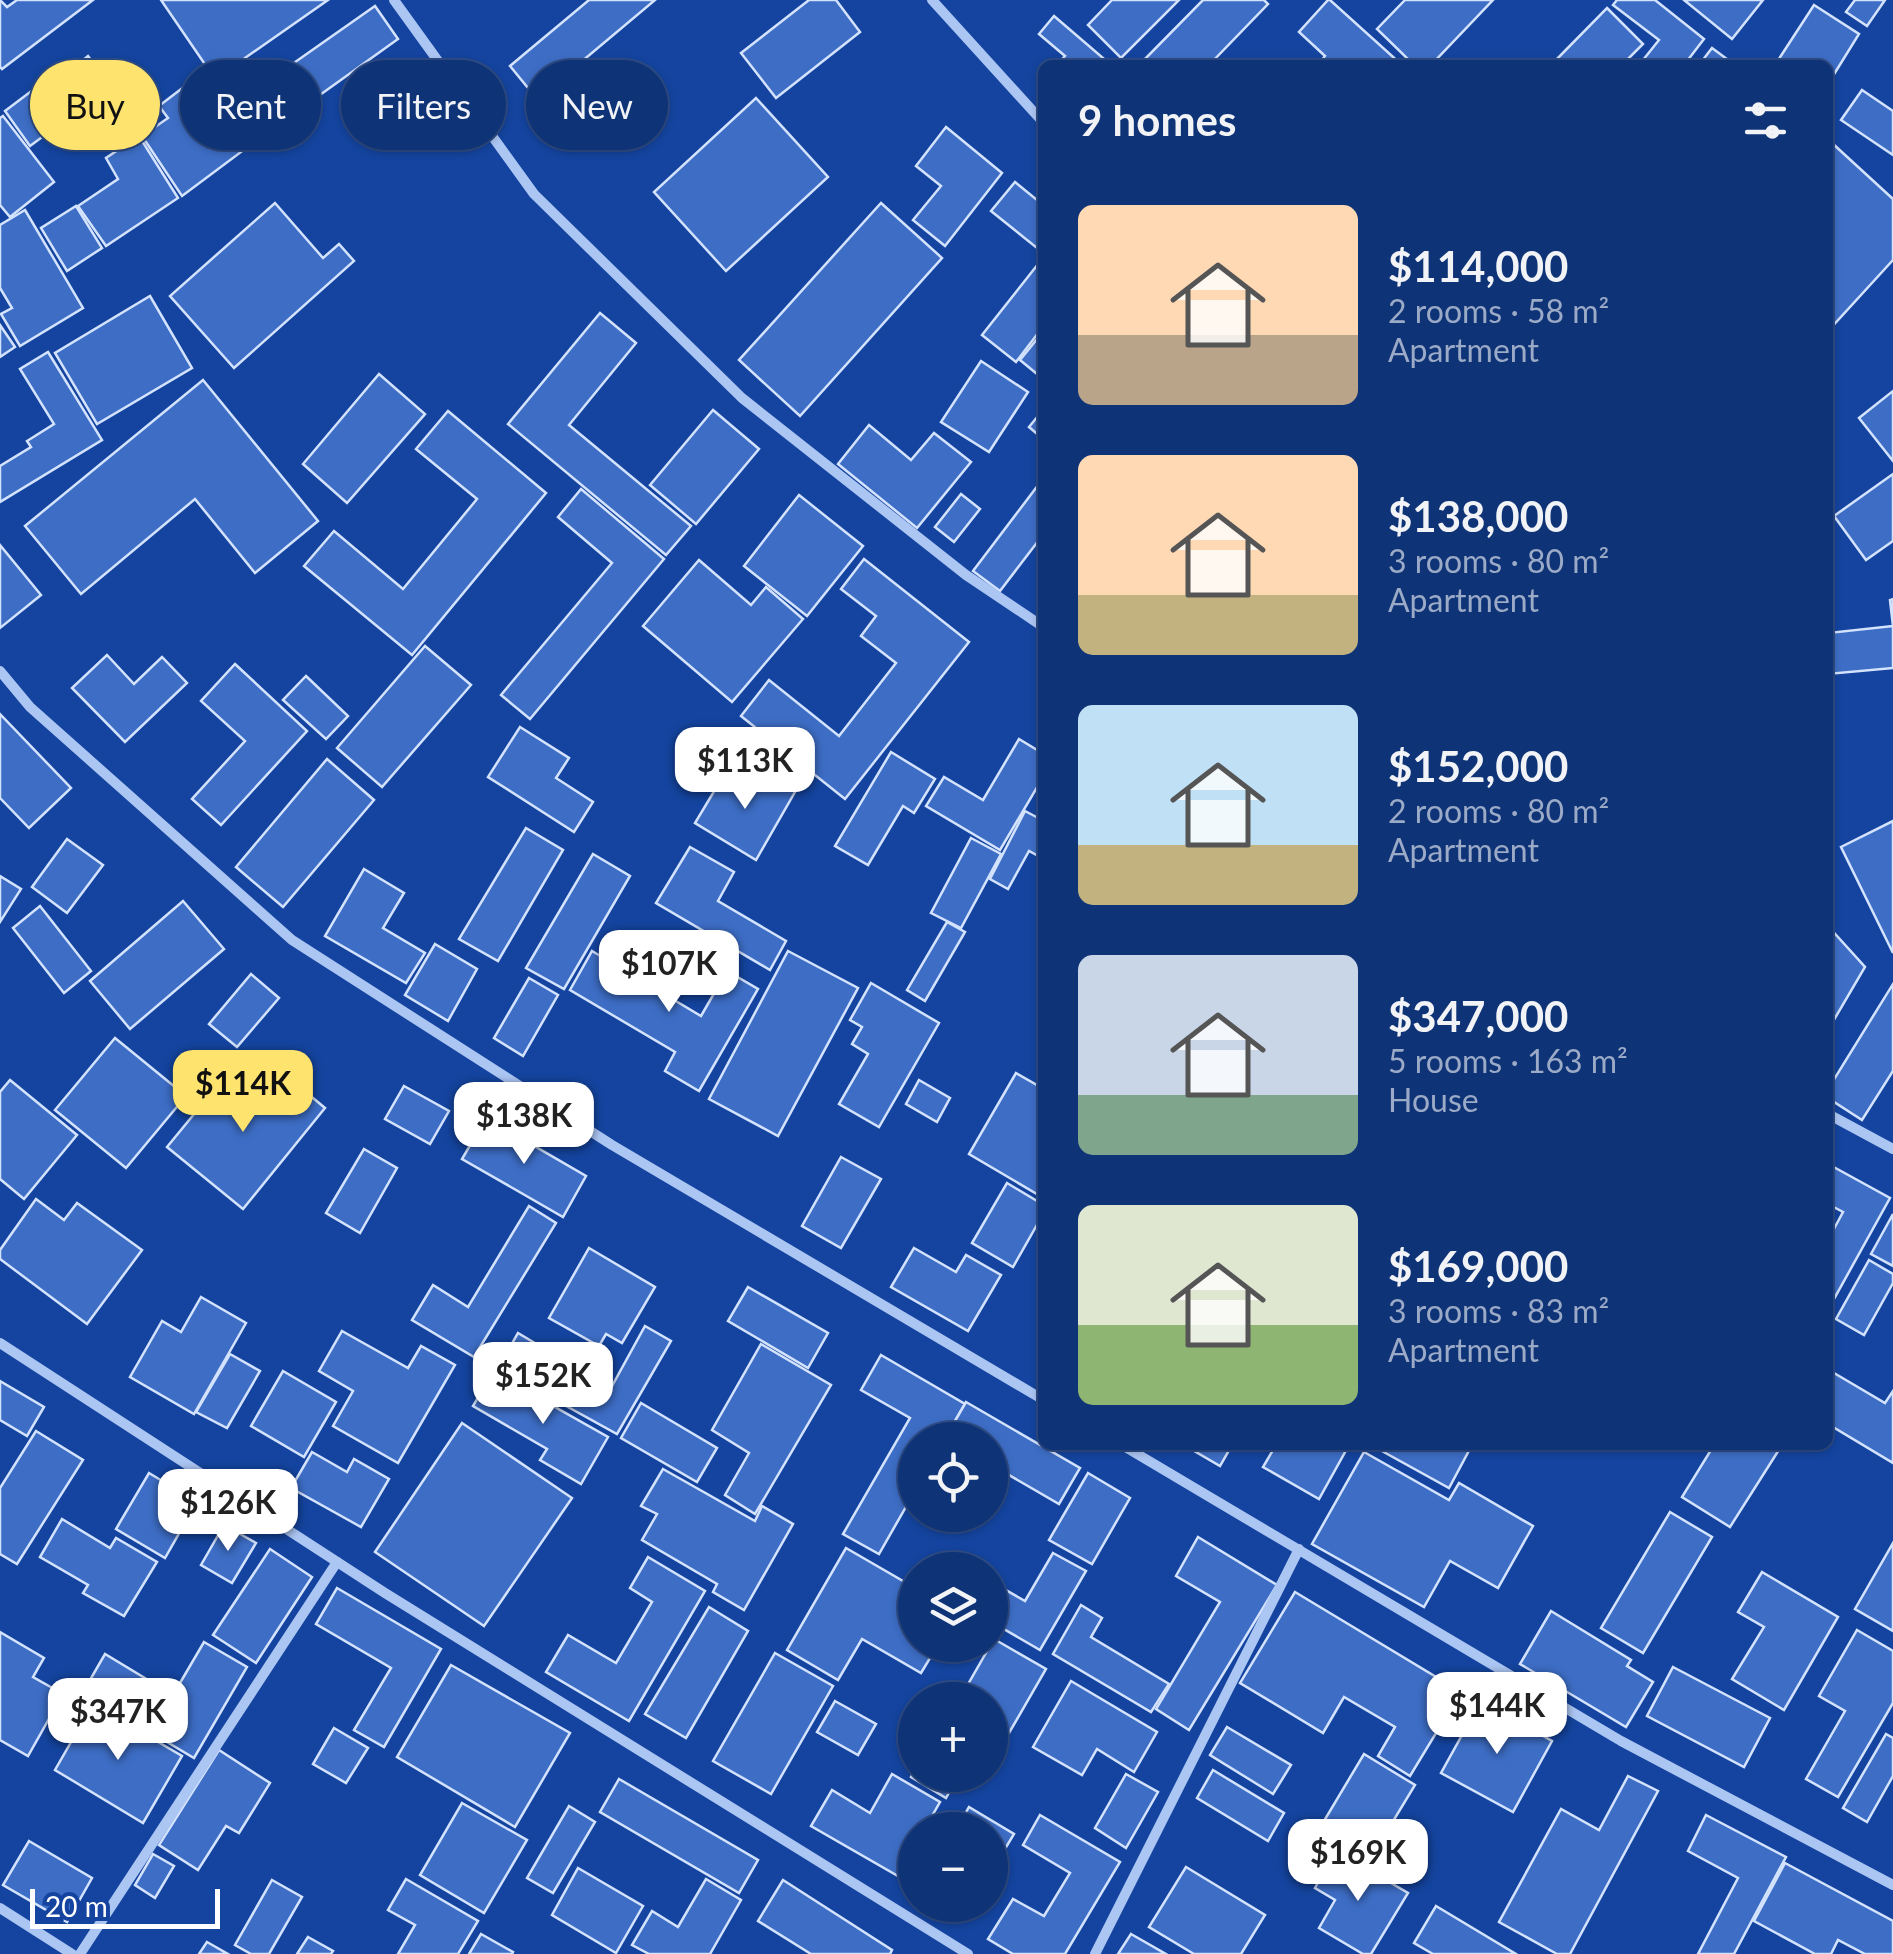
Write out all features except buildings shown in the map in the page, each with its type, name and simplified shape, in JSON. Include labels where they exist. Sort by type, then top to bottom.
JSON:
[{"type":"street","points":[[394,0],[534,194],[742,398],[966,575],[1038,623]]},
{"type":"street","points":[[932,0],[1038,116]]},
{"type":"street","points":[[0,672],[30,707],[292,940],[612,1146],[1038,1396]]},
{"type":"street","points":[[1833,1117],[1893,1149]]},
{"type":"street","points":[[0,1344],[337,1562],[968,1954]]},
{"type":"street","points":[[1130,1450],[1621,1741],[1893,1885]]},
{"type":"street","points":[[1095,1954],[1299,1550]]},
{"type":"street","points":[[0,1908],[76,1954],[337,1562]]}]
